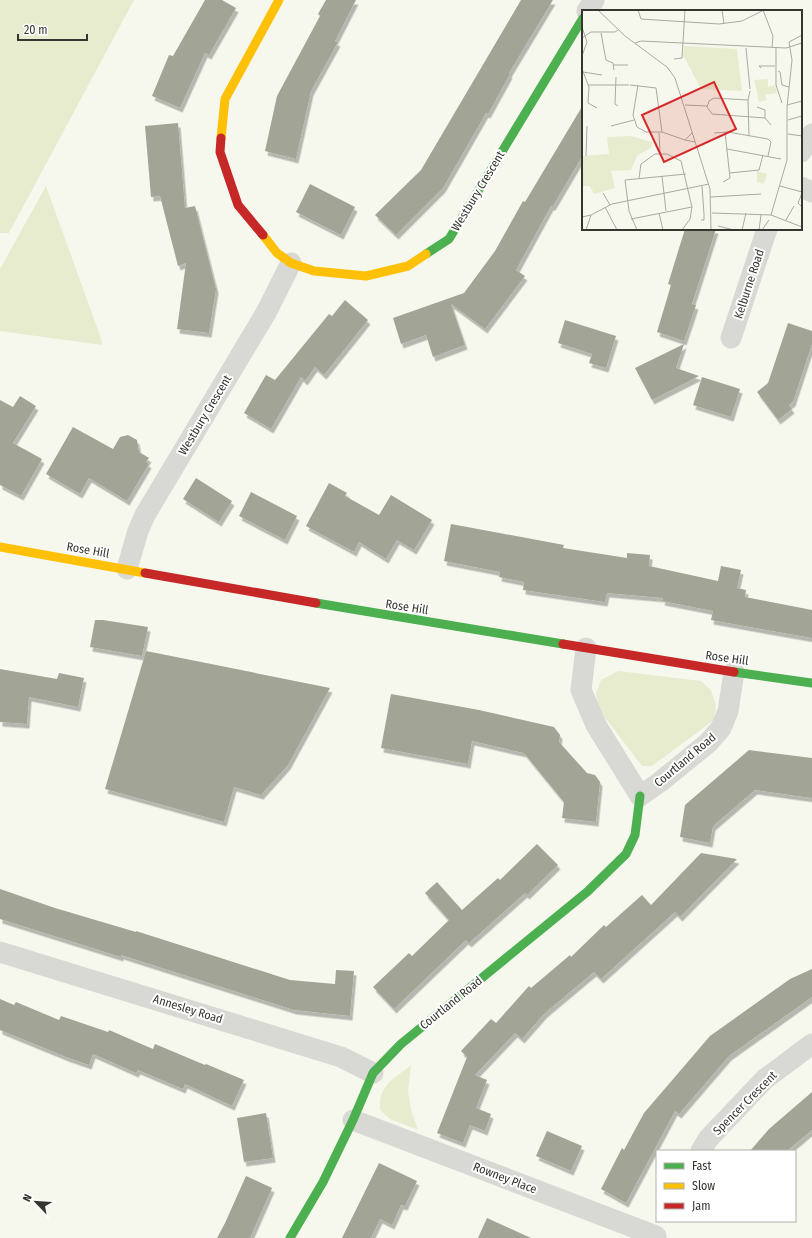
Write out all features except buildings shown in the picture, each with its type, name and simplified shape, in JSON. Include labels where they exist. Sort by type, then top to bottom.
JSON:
[{"type":"street","name":"Westbury Crescent","points":[[280,0],[225,99],[220,152],[238,205],[277,253],[291,263],[314,271],[366,276],[408,266],[449,239],[582,20]]},
{"type":"street","points":[[588,10],[594,0]]},
{"type":"street","points":[[802,150],[812,134]]},
{"type":"street","points":[[802,187],[812,192]]},
{"type":"street","name":"Kelburne Road","points":[[731,338],[767,230]]},
{"type":"street","name":"Westbury Crescent","points":[[127,569],[138,531],[145,515],[267,311],[291,263]]},
{"type":"street","name":"Rose Hill","points":[[0,547],[379,615],[734,672],[812,683]]},
{"type":"street","points":[[586,648],[581,690],[596,725],[640,796]]},
{"type":"street","name":"Courtland Road","points":[[290,1238],[323,1182],[353,1120],[373,1073],[401,1044],[588,892],[626,854],[635,835],[640,796],[660,782],[708,743],[721,728],[728,712],[734,672]]},
{"type":"street","name":"Annesley Road","points":[[0,952],[342,1056],[373,1073]]},
{"type":"street","name":"Spencer Crescent","points":[[702,1150],[708,1139],[765,1079],[812,1044]]},
{"type":"street","name":"Rowney Place","points":[[353,1120],[659,1232]]},
{"type":"green space","points":[[0,0],[134,0],[9,233],[0,233]]},
{"type":"green space","points":[[46,186],[102,341],[102,345],[0,331],[0,269]]},
{"type":"green space","points":[[618,671],[701,681],[711,690],[716,705],[714,720],[652,766],[642,766],[599,710],[596,693],[601,680]]},
{"type":"green space","points":[[411,1065],[408,1091],[411,1110],[418,1130],[390,1119],[380,1110],[380,1101],[384,1088],[388,1083]]},
{"type":"traffic: fast","points":[[426,254],[449,239],[582,20]]},
{"type":"traffic: fast","points":[[316,603],[563,644]]},
{"type":"traffic: fast","points":[[734,672],[812,683]]},
{"type":"traffic: fast","points":[[290,1238],[323,1182],[353,1120],[373,1073],[401,1044],[587,892],[626,854],[635,835],[640,796]]},
{"type":"traffic: slow","points":[[221,138],[225,99],[279,0]]},
{"type":"traffic: slow","points":[[263,235],[277,253],[291,263],[314,271],[366,276],[408,266],[426,254]]},
{"type":"traffic: slow","points":[[0,547],[145,573]]},
{"type":"traffic: jam","points":[[221,138],[220,152],[238,205],[263,235]]},
{"type":"traffic: jam","points":[[145,573],[316,603]]},
{"type":"traffic: jam","points":[[563,644],[734,672]]}]
